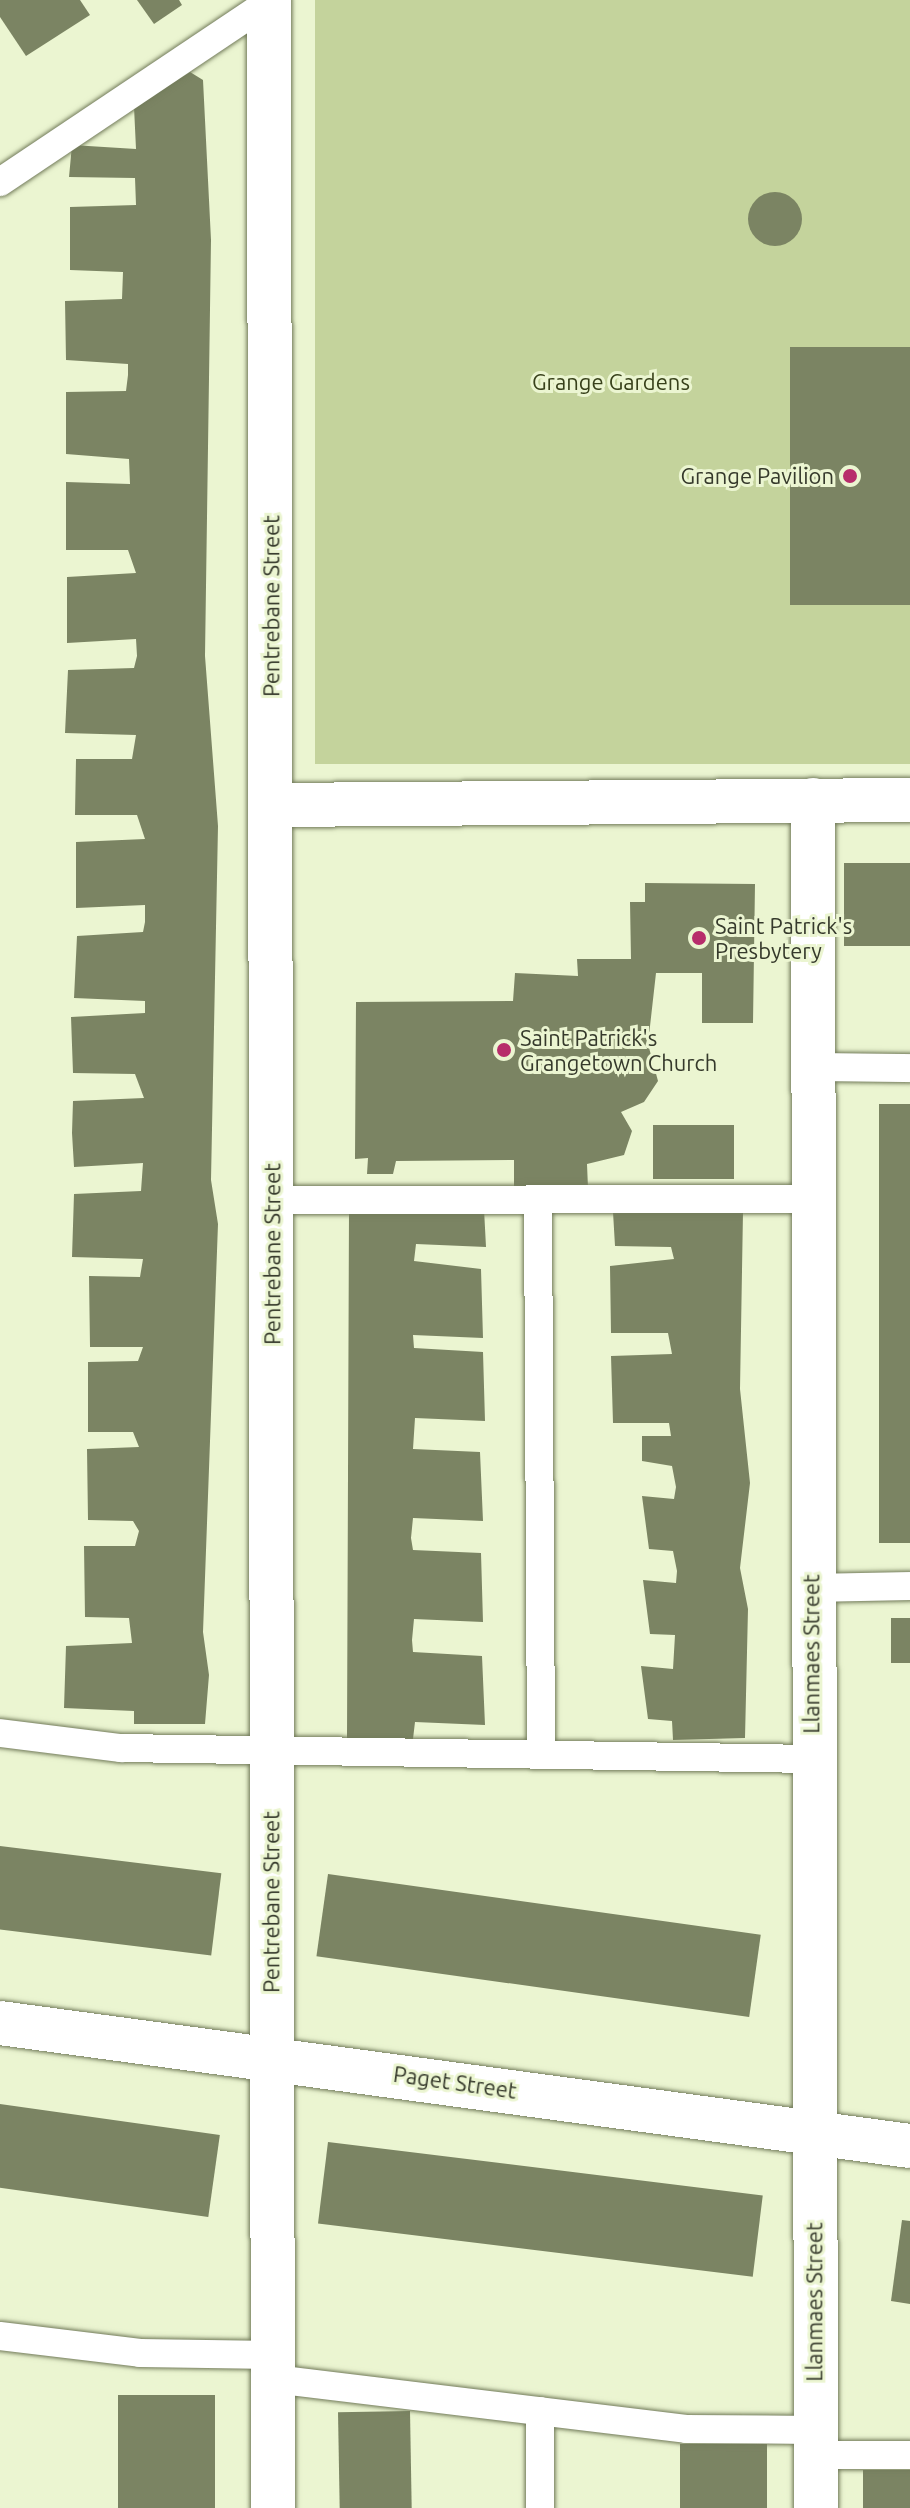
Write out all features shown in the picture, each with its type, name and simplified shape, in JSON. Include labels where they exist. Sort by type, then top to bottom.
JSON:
[{"type":"street","name":"Pentrebane Street","points":[[269,1],[273,2508]]},
{"type":"street","name":"Llanmaes Street","points":[[813,800],[809,1067],[810,1759],[816,2508]]},
{"type":"street","points":[[271,805],[910,800]]},
{"type":"street","name":"Paget Street","points":[[0,2023],[273,2057],[910,2146]]},
{"type":"lane","points":[[0,182],[269,1]]},
{"type":"lane","points":[[809,1067],[910,1068]]},
{"type":"lane","points":[[272,1200],[538,1202],[810,1199]]},
{"type":"lane","points":[[538,1202],[541,1754]]},
{"type":"lane","points":[[812,1588],[910,1586]]},
{"type":"lane","points":[[0,1733],[121,1748],[810,1759]]},
{"type":"lane","points":[[0,2336],[274,2367],[540,2411],[910,2455]]},
{"type":"lane","points":[[540,2411],[540,2508]]},
{"type":"green space","name":"Grange Gardens","points":[[315,0],[910,0],[910,764],[315,764]]},
{"type":"building","points":[[0,0],[80,0],[90,15],[26,56],[0,17]]},
{"type":"building","points":[[137,0],[179,0],[182,5],[154,24]]},
{"type":"building","points":[[190,72],[203,80],[211,240],[205,656],[218,826],[211,1180],[218,1224],[203,1632],[209,1675],[205,1724],[134,1724],[134,1711],[64,1708],[66,1646],[132,1643],[129,1618],[85,1617],[84,1546],[135,1546],[139,1531],[133,1521],[88,1520],[87,1449],[139,1447],[133,1432],[88,1432],[88,1362],[138,1361],[143,1347],[90,1347],[89,1276],[140,1277],[143,1259],[72,1257],[74,1194],[141,1191],[143,1163],[74,1167],[72,1133],[73,1101],[144,1098],[135,1074],[73,1073],[71,1017],[145,1013],[145,1001],[74,998],[77,936],[143,932],[145,922],[145,905],[76,908],[76,842],[145,839],[137,815],[75,815],[76,759],[132,759],[136,735],[65,733],[68,670],[134,668],[137,656],[136,639],[67,643],[67,577],[136,573],[128,550],[66,550],[66,482],[130,484],[129,459],[66,454],[66,392],[126,391],[128,375],[128,364],[66,360],[65,301],[122,299],[123,272],[70,270],[70,207],[136,205],[135,178],[69,177],[72,145],[136,149],[134,107]]},
{"type":"building","points":[[775,192],[794,200],[802,219],[794,238],[775,246],[756,238],[748,219],[756,200]]},
{"type":"building","name":"Grange Pavilion","points":[[790,347],[910,347],[910,605],[790,605]]},
{"type":"building","points":[[844,863],[910,863],[910,946],[844,946]]},
{"type":"building","name":"Saint Patrick's Grangetown Church","points":[[645,883],[755,884],[753,1023],[702,1023],[702,973],[656,973],[648,1044],[658,1081],[644,1102],[621,1112],[632,1131],[624,1155],[587,1164],[588,1188],[514,1187],[514,1160],[396,1161],[393,1174],[367,1174],[368,1158],[355,1159],[356,1002],[513,1001],[515,973],[578,976],[577,959],[631,959],[630,902],[645,902]]},
{"type":"building","points":[[879,1104],[910,1104],[910,1543],[879,1543]]},
{"type":"building","points":[[653,1125],[734,1125],[734,1179],[653,1179]]},
{"type":"building","points":[[349,1209],[484,1209],[486,1247],[416,1244],[414,1261],[481,1269],[483,1338],[413,1335],[414,1348],[483,1352],[485,1421],[415,1418],[413,1449],[480,1452],[483,1521],[413,1518],[411,1538],[413,1550],[481,1553],[483,1622],[414,1619],[412,1640],[413,1652],[482,1656],[485,1725],[415,1722],[413,1739],[347,1738]]},
{"type":"building","points":[[613,1212],[743,1212],[740,1389],[750,1483],[740,1568],[748,1609],[745,1738],[673,1740],[672,1721],[648,1719],[641,1666],[673,1669],[675,1635],[650,1634],[643,1580],[676,1583],[677,1571],[673,1551],[649,1549],[642,1496],[674,1499],[676,1487],[672,1466],[642,1461],[642,1436],[671,1436],[669,1423],[613,1423],[611,1356],[672,1354],[668,1333],[611,1333],[610,1266],[674,1259],[671,1247],[615,1246]]},
{"type":"building","points":[[891,1618],[910,1618],[910,1663],[891,1663]]},
{"type":"building","points":[[0,1846],[221,1873],[211,1956],[0,1930]]},
{"type":"building","points":[[328,1874],[761,1935],[749,2017],[316,1956]]},
{"type":"building","points":[[0,2104],[220,2135],[208,2217],[0,2188]]},
{"type":"building","points":[[328,2142],[763,2195],[753,2277],[318,2223]]},
{"type":"building","points":[[902,2220],[910,2221],[910,2304],[891,2301]]},
{"type":"building","points":[[118,2395],[215,2395],[215,2508],[118,2508]]},
{"type":"building","points":[[410,2411],[412,2508],[340,2508],[338,2412]]},
{"type":"building","points":[[680,2444],[767,2444],[767,2508],[680,2508]]},
{"type":"building","points":[[863,2470],[910,2470],[910,2508],[863,2508]]},
{"type":"place","name":"Grange Pavilion","points":[[850,476]]},
{"type":"place","name":"Saint Patrick's Presbytery","points":[[699,938]]},
{"type":"place","name":"Saint Patrick's Grangetown Church","points":[[504,1050]]}]
